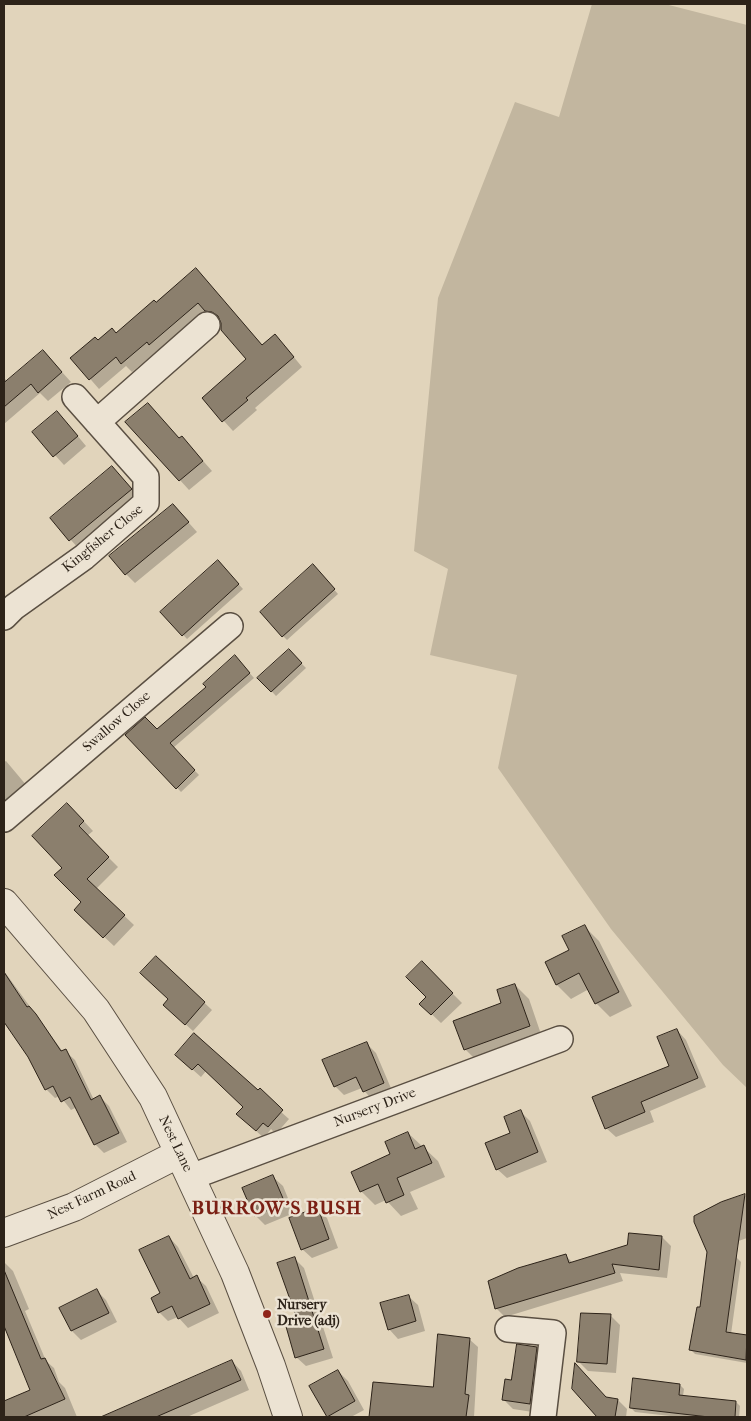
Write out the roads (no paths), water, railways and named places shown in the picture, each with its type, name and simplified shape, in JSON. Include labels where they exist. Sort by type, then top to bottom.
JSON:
[{"type":"street","points":[[97,422],[207,325]]},
{"type":"street","name":"Kingfisher Close","points":[[4,617],[14,607],[84,557],[146,503],[146,477],[75,397]]},
{"type":"street","name":"Swallow Close","points":[[4,819],[230,626]]},
{"type":"street","name":"Nest Lane","points":[[4,903],[96,1010],[153,1097],[235,1273],[271,1366],[288,1417]]},
{"type":"street","name":"Nursery Drive","points":[[191,1178],[560,1040]]},
{"type":"street","name":"Nest Farm Road","points":[[4,1233],[74,1207],[178,1154]]},
{"type":"street","points":[[508,1329],[552,1333],[544,1417]]},
{"type":"place","name":"Nursery Drive (adj)","points":[[267,1314]]},
{"type":"district","name":"BURROW'S BUSH","points":[[277,1209]]}]
